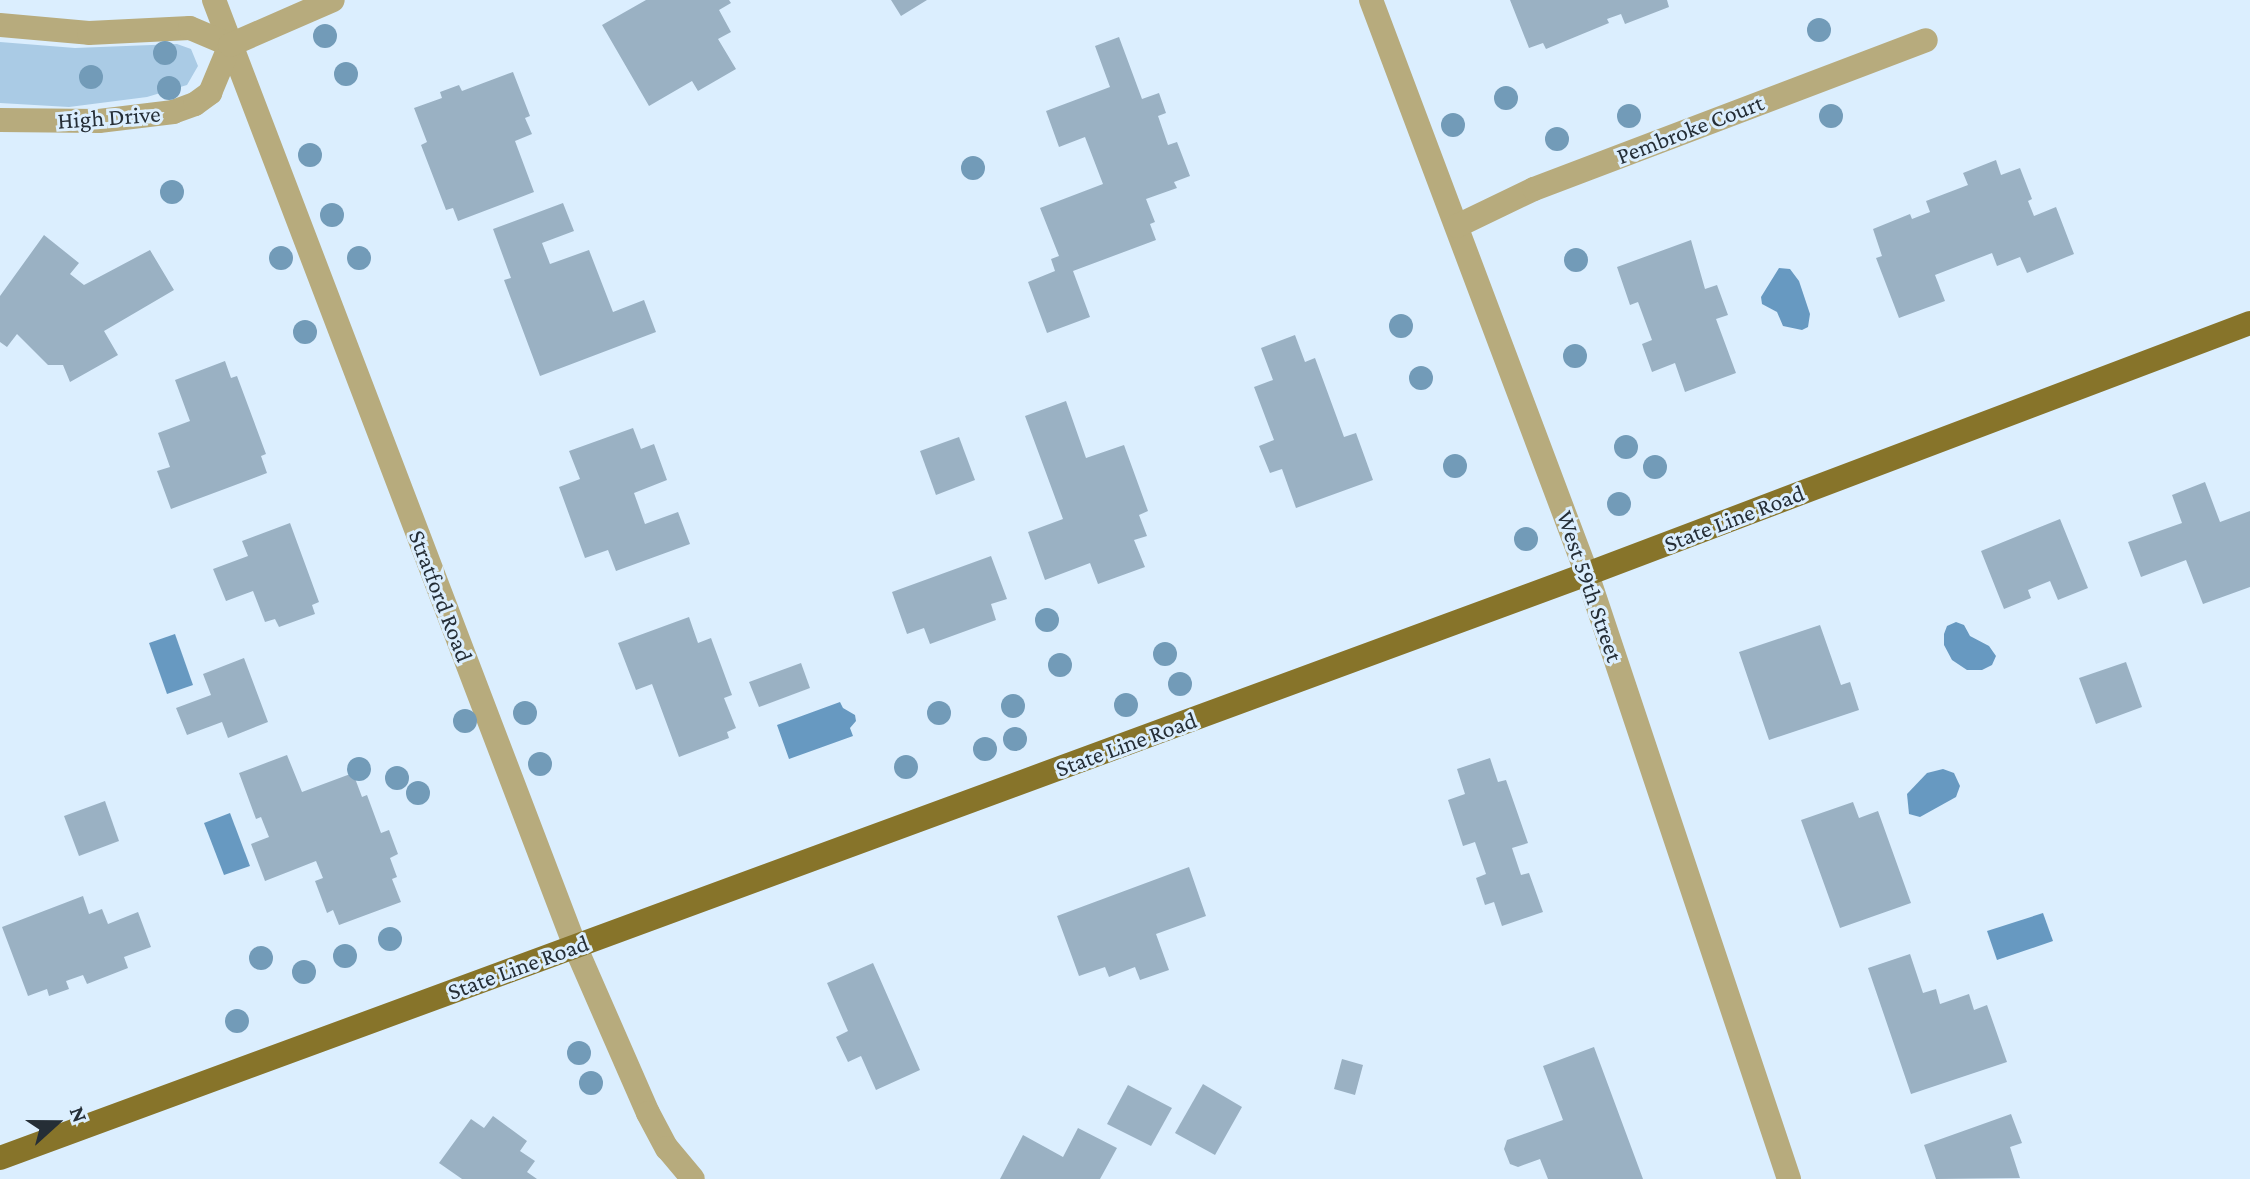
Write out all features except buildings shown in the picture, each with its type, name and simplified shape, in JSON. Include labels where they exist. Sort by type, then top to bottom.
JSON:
[{"type":"main road","name":"State Line Road","points":[[0,1158],[1587,574],[2250,323]]},
{"type":"street","name":"Stratford Road","points":[[214,0],[575,946],[648,1113],[667,1148],[693,1179]]},
{"type":"street","points":[[0,25],[77,33],[190,28],[230,45],[333,0]]},
{"type":"street","name":"West 59th Street","points":[[1371,0],[1587,574],[1789,1179]]},
{"type":"street","name":"Pembroke Court","points":[[1457,226],[1534,189],[1926,40]]},
{"type":"street","name":"High Drive","points":[[0,120],[99,121],[173,112],[195,104],[210,93],[230,45]]},
{"type":"shaded area","points":[[0,42],[75,48],[177,44],[191,49],[198,66],[187,85],[147,97],[69,107],[0,103]]},
{"type":"shaded area","points":[[1779,268],[1790,269],[1799,281],[1810,314],[1808,327],[1802,330],[1783,326],[1777,312],[1762,304],[1761,297]]},
{"type":"shaded area","points":[[1956,622],[1964,625],[1970,636],[1989,646],[1996,656],[1992,665],[1982,670],[1967,670],[1952,660],[1944,645],[1944,634],[1947,626]]},
{"type":"shaded area","points":[[175,634],[193,685],[167,694],[149,643]]},
{"type":"shaded area","points":[[840,702],[843,708],[855,715],[856,721],[850,728],[853,736],[789,759],[777,725]]},
{"type":"shaded area","points":[[1943,769],[1954,773],[1960,786],[1956,797],[1920,817],[1909,814],[1907,794],[1927,773]]},
{"type":"shaded area","points":[[230,813],[250,866],[224,875],[204,823]]},
{"type":"shaded area","points":[[2043,913],[2053,941],[1997,960],[1987,931]]}]
